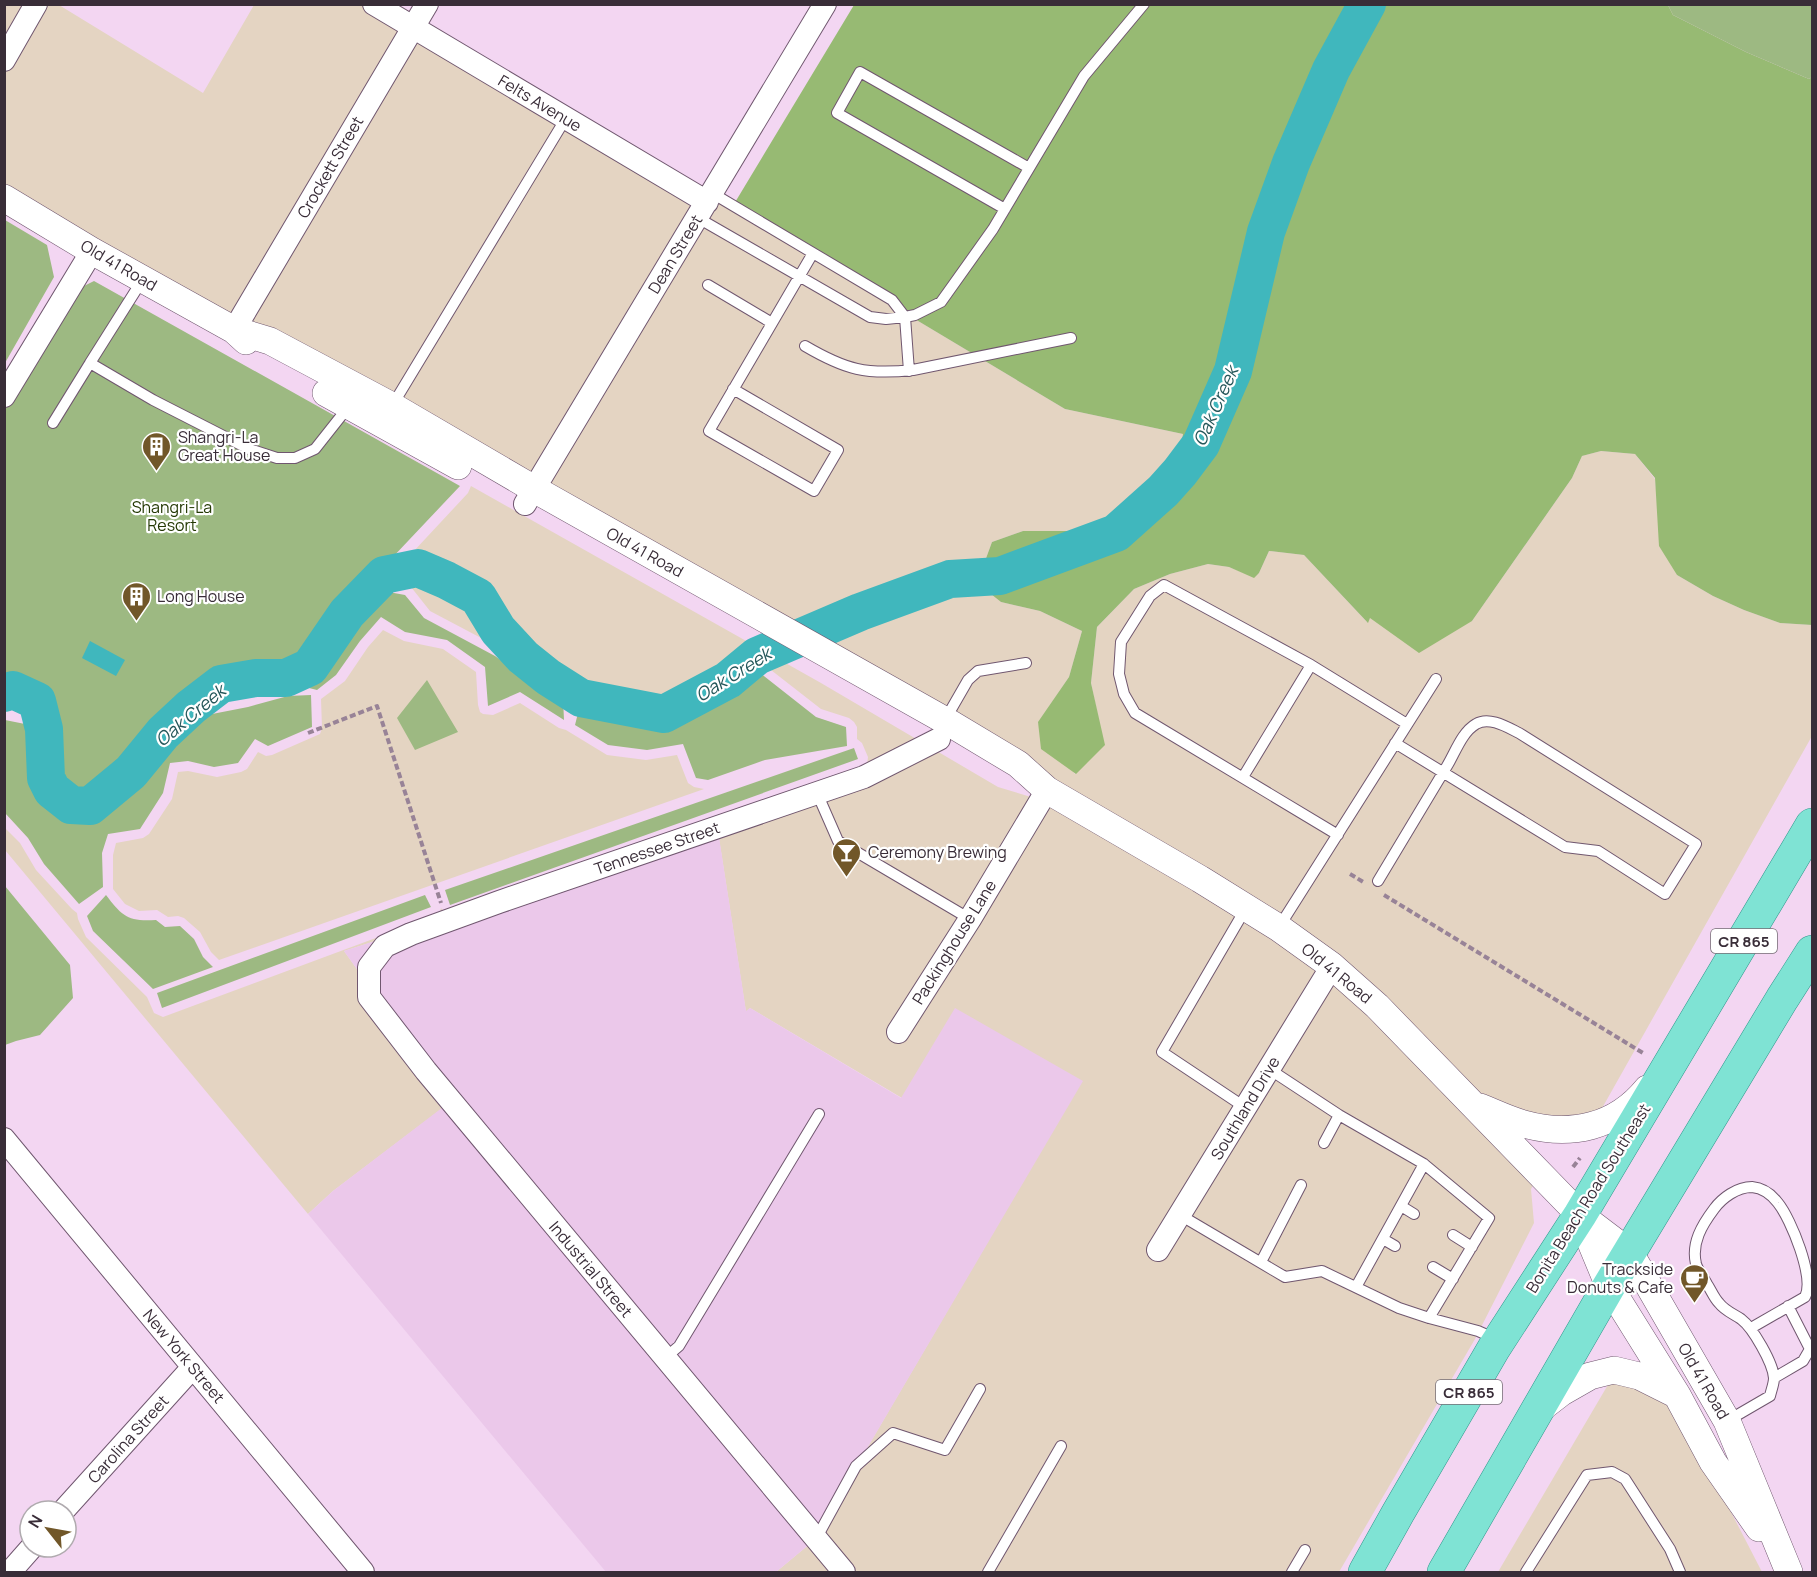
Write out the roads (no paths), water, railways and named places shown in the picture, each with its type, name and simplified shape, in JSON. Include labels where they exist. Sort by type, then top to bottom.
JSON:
[{"type":"main road","name":"Bonita Beach Road Southeast","points":[[1365,1572],[1499,1341],[1580,1215],[1812,825]]},
{"type":"main road","points":[[1444,1572],[1609,1286],[1812,952]]},
{"type":"street","points":[[4,60],[36,4]]},
{"type":"street","name":"Felts Avenue","points":[[374,4],[706,204]]},
{"type":"street","name":"Crockett Street","points":[[234,330],[426,4]]},
{"type":"street","name":"Dean Street","points":[[529,496],[825,4]]},
{"type":"street","name":"Old 41 Road","points":[[4,198],[92,251],[234,330],[270,341],[392,406],[529,496]]},
{"type":"street","points":[[4,396],[92,251]]},
{"type":"street","name":"Old 41 Road","points":[[234,330],[263,356],[349,405],[529,496],[942,730],[1018,764],[1047,790],[1279,928],[1332,966],[1377,1006],[1580,1215],[1630,1253],[1727,1421],[1788,1570]]},
{"type":"street","name":"Tennessee Street","points":[[377,956],[385,946],[411,934],[864,777],[942,730]]},
{"type":"street","name":"Packinghouse Lane","points":[[898,1032],[970,919],[1047,790]]},
{"type":"street","name":"Industrial Street","points":[[377,956],[369,967],[369,997],[426,1071],[844,1572]]},
{"type":"street","name":"Southland Drive","points":[[1158,1250],[1332,966]]},
{"type":"street","points":[[1471,1103],[1523,1124],[1557,1130],[1592,1127],[1614,1118],[1636,1103],[1675,1056]]},
{"type":"street","name":"New York Street","points":[[4,1139],[363,1572]]},
{"type":"street","name":"Old 41 Road","points":[[1580,1215],[1609,1286],[1677,1395],[1713,1462],[1788,1570]]},
{"type":"street","name":"Carolina Street","points":[[74,1499],[193,1367]]},
{"type":"street","points":[[1537,1412],[1562,1392],[1590,1376],[1614,1370],[1639,1376],[1677,1395]]},
{"type":"street","points":[[10,1572],[21,1559]]},
{"type":"lane","points":[[706,204],[799,276],[870,317],[886,319],[915,315],[941,302],[1005,209],[1084,76],[1144,4]]},
{"type":"lane","points":[[1005,209],[837,113],[860,72],[1029,168]]},
{"type":"lane","points":[[392,406],[566,118]]},
{"type":"lane","points":[[706,204],[813,253],[892,300],[905,317],[909,371]]},
{"type":"lane","points":[[733,389],[838,450],[814,491],[709,431],[733,389],[799,276],[813,253]]},
{"type":"lane","points":[[53,423],[143,279]]},
{"type":"lane","points":[[708,285],[772,323]]},
{"type":"lane","points":[[804,346],[828,360],[854,369],[869,372],[909,371],[1071,338]]},
{"type":"lane","points":[[90,363],[174,411],[249,449],[277,458],[295,458],[315,449],[349,405]]},
{"type":"lane","points":[[1338,835],[1135,712],[1124,694],[1119,674],[1121,642],[1150,596],[1164,585],[1311,665],[1407,724]]},
{"type":"lane","points":[[942,730],[968,680],[978,671],[1026,663]]},
{"type":"lane","points":[[1244,777],[1311,665]]},
{"type":"lane","points":[[1279,928],[1436,679]]},
{"type":"lane","points":[[1376,884],[1443,773],[1467,733],[1476,724],[1486,721],[1519,733],[1696,844],[1665,894],[1598,851],[1565,847],[1443,773],[1395,743]]},
{"type":"lane","points":[[817,794],[838,841],[970,919]]},
{"type":"lane","points":[[1246,908],[1162,1052],[1246,1108]]},
{"type":"lane","points":[[1269,1069],[1339,1115],[1424,1164],[1489,1218],[1429,1318]]},
{"type":"lane","points":[[665,1358],[679,1346],[819,1114]]},
{"type":"lane","points":[[1324,1143],[1339,1115]]},
{"type":"lane","points":[[1356,1287],[1424,1164]]},
{"type":"lane","points":[[1262,1262],[1301,1185]]},
{"type":"lane","points":[[1727,1421],[1770,1396],[1774,1378],[1768,1360],[1751,1328],[1719,1303],[1696,1265],[1695,1250],[1705,1221],[1717,1205],[1738,1189],[1753,1187],[1771,1195],[1779,1203],[1792,1227],[1804,1266],[1807,1293],[1805,1297],[1751,1328]]},
{"type":"lane","points":[[1401,1206],[1414,1214]]},
{"type":"lane","points":[[1180,1215],[1285,1276],[1322,1271],[1399,1308],[1478,1331],[1499,1341]]},
{"type":"lane","points":[[1453,1235],[1472,1247]]},
{"type":"lane","points":[[1383,1239],[1395,1246]]},
{"type":"lane","points":[[1433,1267],[1453,1279]]},
{"type":"lane","points":[[1774,1378],[1803,1361],[1810,1349],[1788,1306]]},
{"type":"lane","points":[[816,1539],[856,1466],[892,1433],[945,1450],[980,1389]]},
{"type":"lane","points":[[988,1572],[1061,1446]]},
{"type":"lane","points":[[1526,1572],[1587,1475],[1612,1472],[1625,1479],[1670,1549],[1680,1572]]},
{"type":"lane","points":[[1292,1572],[1305,1550]]},
{"type":"waterway","name":"Oak Creek","points":[[4,693],[13,690],[37,701],[44,729],[46,778],[52,790],[71,805],[90,806],[131,772],[163,733],[221,684],[256,678],[286,678],[310,667],[347,613],[384,575],[418,568],[446,580],[478,597],[498,630],[523,657],[548,677],[581,698],[664,714],[728,680],[757,656],[860,612],[950,579],[1000,576],[1116,533],[1163,491],[1201,444],[1233,371],[1266,232],[1291,163],[1331,70],[1367,4]]},
{"type":"place","name":"Shangri-La Great House","points":[[157,472]]},
{"type":"place","name":"Long House","points":[[136,622]]},
{"type":"place","name":"Ceremony Brewing","points":[[847,878]]},
{"type":"place","name":"Trackside Donuts & Cafe","points":[[1694,1304]]},
{"type":"park label","name":"Shangri-La Resort","points":[[172,516]]}]
